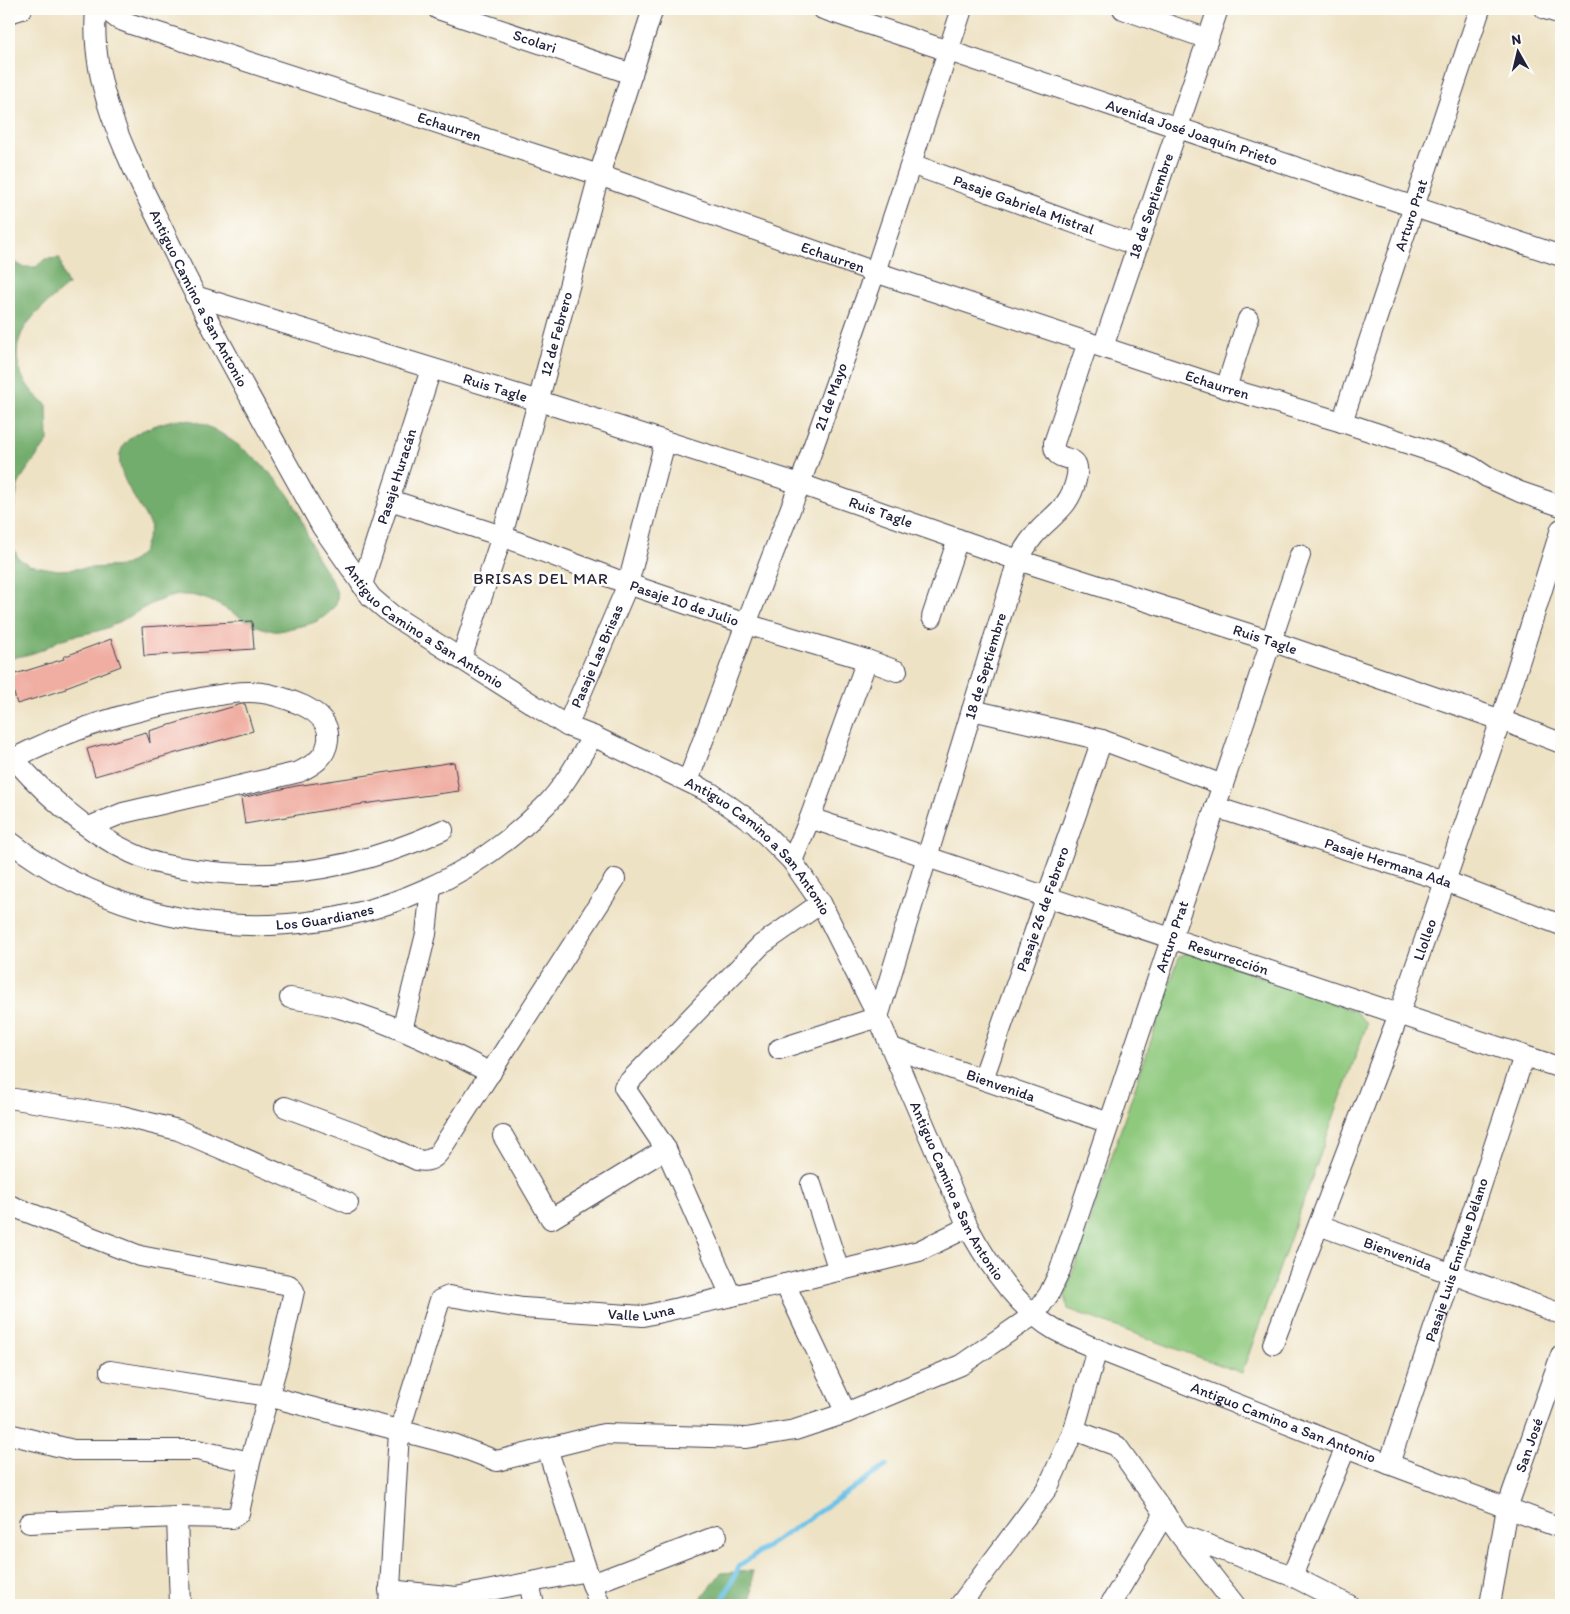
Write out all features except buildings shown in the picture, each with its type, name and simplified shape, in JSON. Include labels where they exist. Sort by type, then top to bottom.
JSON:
[{"type":"street","points":[[9,13],[22,9]]},
{"type":"street","name":"Antiguo Camino a San Antonio","points":[[96,9],[95,44],[100,73],[116,130],[195,296],[322,527],[362,585],[371,597],[392,615],[567,726],[593,736],[712,793],[748,818],[792,861],[822,903],[892,1048],[968,1227],[1000,1278],[1035,1314],[1054,1329],[1097,1349],[1388,1464],[1561,1528]]},
{"type":"street","name":"Echaurren","points":[[105,9],[118,19],[131,24],[599,175],[875,272],[1226,388],[1342,422],[1452,458],[1520,492],[1561,506]]},
{"type":"street","name":"Scolari","points":[[438,9],[632,74]]},
{"type":"street","name":"12 de Febrero","points":[[461,659],[502,536],[599,175],[653,9]]},
{"type":"street","name":"Avenida José Joaquín Prieto","points":[[823,9],[1561,256]]},
{"type":"street","name":"21 de Mayo","points":[[688,781],[800,484],[875,272],[962,9]]},
{"type":"street","points":[[1123,9],[1208,39]]},
{"type":"street","name":"18 de Septiembre","points":[[878,1017],[1018,560],[1036,534],[1063,508],[1074,487],[1078,469],[1076,464],[1073,460],[1059,456],[1054,448],[1054,443],[1138,246],[1218,9]]},
{"type":"street","name":"Arturo Prat","points":[[1342,422],[1480,9]]},
{"type":"street","points":[[1545,9],[1561,14]]},
{"type":"street","name":"Pasaje Gabriela Mistral","points":[[911,164],[1138,246]]},
{"type":"street","name":"Ruis Tagle","points":[[195,296],[539,401],[800,484],[1018,560],[1271,641],[1501,720],[1561,743]]},
{"type":"street","points":[[1226,388],[1248,319]]},
{"type":"street","name":"Pasaje Huracán","points":[[362,585],[431,368]]},
{"type":"street","name":"Pasaje Las Brisas","points":[[567,726],[628,584],[666,442]]},
{"type":"street","name":"Pasaje 10 de Julio","points":[[390,500],[502,536],[628,584],[746,624],[867,660],[897,671]]},
{"type":"street","name":"Llolleo","points":[[1273,1344],[1399,1014],[1501,720],[1561,529]]},
{"type":"street","points":[[932,617],[958,539]]},
{"type":"street","name":"Arturo Prat","points":[[1035,1314],[1049,1294],[1059,1273],[1300,555]]},
{"type":"street","points":[[792,861],[810,818],[867,660]]},
{"type":"street","points":[[89,827],[123,813],[299,772],[313,764],[324,753],[328,739],[325,723],[314,711],[286,699],[265,693],[232,693],[177,702],[106,720],[56,739],[11,760],[49,796],[89,827],[115,844],[150,861],[205,871],[262,874],[290,873],[350,864],[382,855],[443,830]]},
{"type":"street","points":[[972,710],[1102,740],[1222,785]]},
{"type":"street","name":"Los Guardianes","points":[[9,841],[47,867],[99,894],[155,913],[214,924],[276,926],[336,918],[395,902],[431,887],[477,861],[502,844],[548,803],[593,736]]},
{"type":"street","name":"Pasaje 26 de Febrero","points":[[983,1079],[1102,740]]},
{"type":"street","name":"Pasaje Hermana Ada","points":[[1215,807],[1445,881],[1561,925]]},
{"type":"street","name":"Resurrección","points":[[810,818],[1561,1068]]},
{"type":"street","points":[[285,1107],[372,1139],[416,1160],[428,1160],[437,1156],[615,879]]},
{"type":"street","points":[[402,1030],[426,934],[431,887]]},
{"type":"street","points":[[731,1296],[666,1149],[624,1087],[760,945],[822,903]]},
{"type":"street","points":[[290,998],[345,1010],[402,1030],[492,1073]]},
{"type":"street","points":[[779,1049],[878,1017]]},
{"type":"street","name":"Bienvenida","points":[[892,1048],[1109,1123]]},
{"type":"street","name":"Pasaje Luis Enrique Délano","points":[[1388,1464],[1524,1056]]},
{"type":"street","points":[[9,1098],[122,1116],[178,1130],[348,1203]]},
{"type":"street","points":[[503,1136],[551,1219],[666,1149]]},
{"type":"street","points":[[811,1184],[840,1271]]},
{"type":"street","points":[[9,1206],[140,1256],[290,1285],[294,1291],[278,1362],[250,1462],[239,1513],[232,1518],[177,1517],[29,1524]]},
{"type":"street","name":"Bienvenida","points":[[1319,1225],[1561,1314]]},
{"type":"street","name":"Valle Luna","points":[[389,1598],[399,1432],[440,1300],[449,1296],[523,1308],[644,1316],[919,1251],[968,1227]]},
{"type":"street","points":[[785,1284],[846,1413]]},
{"type":"street","points":[[110,1371],[268,1396],[399,1432],[455,1445],[497,1461],[604,1434],[746,1438],[795,1430],[846,1413],[961,1365],[1035,1314]]},
{"type":"street","points":[[960,1605],[1048,1487],[1074,1430],[1097,1349]]},
{"type":"street","name":"San José","points":[[1490,1605],[1507,1508],[1561,1355]]},
{"type":"street","points":[[1074,1430],[1117,1446],[1180,1535],[1235,1605]]},
{"type":"street","points":[[9,1434],[73,1450],[197,1450],[250,1462]]},
{"type":"street","points":[[1292,1576],[1346,1447]]},
{"type":"street","points":[[547,1448],[589,1578],[600,1605]]},
{"type":"street","points":[[1110,1605],[1165,1513]]},
{"type":"street","points":[[177,1517],[180,1605]]},
{"type":"street","points":[[1180,1535],[1292,1576],[1349,1605]]},
{"type":"street","points":[[389,1598],[456,1601],[529,1583],[589,1578],[717,1536]]},
{"type":"street","points":[[529,1583],[534,1605]]},
{"type":"green space","points":[[9,258],[23,267],[36,267],[45,259],[60,258],[63,274],[68,285],[28,323],[21,334],[18,345],[17,357],[23,378],[47,405],[48,441],[18,485],[12,533],[13,546],[18,558],[29,565],[58,570],[123,566],[134,560],[143,552],[151,527],[122,473],[120,461],[122,449],[130,438],[146,429],[161,423],[187,420],[216,430],[231,440],[262,465],[286,492],[297,510],[315,553],[335,588],[337,594],[336,603],[327,614],[310,624],[274,631],[251,623],[219,605],[197,596],[174,596],[153,603],[104,629],[68,637],[32,654],[9,659]]},
{"type":"green space","points":[[1192,951],[1356,1012],[1367,1024],[1242,1373],[1068,1309],[1065,1295],[1179,957]]},
{"type":"green space","points":[[753,1571],[752,1605],[696,1605],[721,1573]]},
{"type":"waterway","points":[[720,1605],[740,1565],[886,1466]]},
{"type":"district","name":"BRISAS DEL MAR","points":[[541,578]]}]
